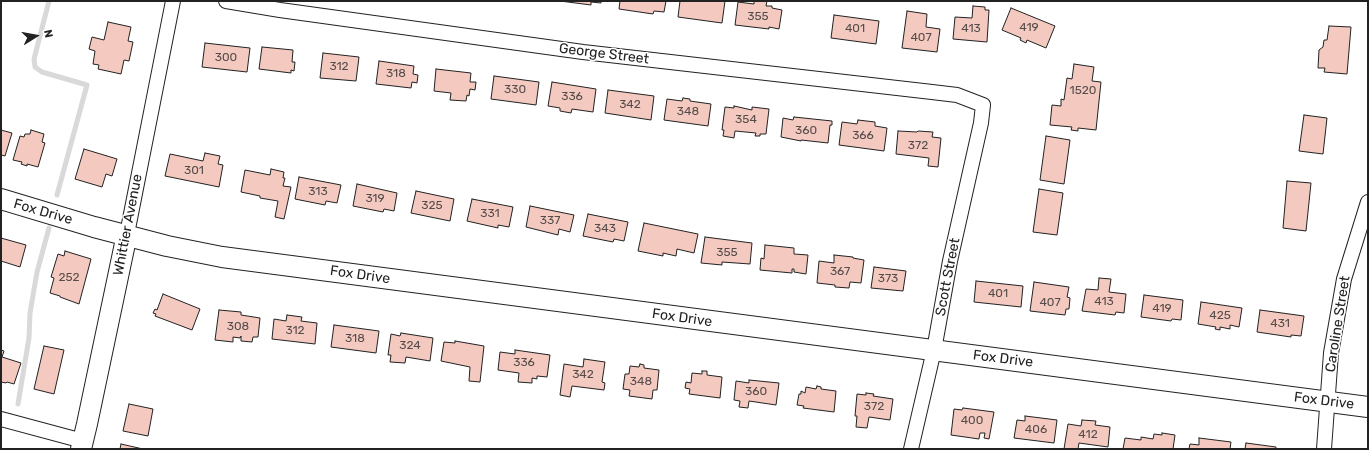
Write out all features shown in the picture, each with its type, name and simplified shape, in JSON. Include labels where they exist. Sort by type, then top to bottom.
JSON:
[{"type":"main road","name":"Fox Drive","points":[[1,199],[167,246],[222,257],[1368,407]]},
{"type":"main road","name":"Whittier Avenue","points":[[82,445],[127,234]]},
{"type":"street","name":"Whittier Avenue","points":[[127,234],[173,1]]},
{"type":"street","name":"George Street","points":[[226,1],[280,10],[583,52],[938,93],[957,96],[983,105]]},
{"type":"street","name":"Scott Street","points":[[911,449],[934,350],[950,261],[981,123],[983,105]]},
{"type":"street","name":"Caroline Street","points":[[1324,449],[1331,353],[1344,279],[1368,202]]},
{"type":"street","points":[[1,419],[82,445]]},
{"type":"building","points":[[560,1],[601,1],[601,3],[591,2],[591,5]]},
{"type":"building","points":[[620,1],[666,1],[664,12],[654,11],[653,14],[619,9]]},
{"type":"building","points":[[680,1],[725,1],[722,23],[678,17]]},
{"type":"building","points":[[754,1],[767,1],[766,6],[772,6],[772,8],[782,10],[779,29],[735,25],[738,2],[754,4]]},
{"type":"building","points":[[973,6],[985,7],[985,10],[989,10],[987,42],[953,39],[955,17],[972,18]]},
{"type":"building","points":[[1011,8],[1055,26],[1046,48],[1027,40],[1026,43],[1020,40],[1021,38],[1002,30]]},
{"type":"building","points":[[907,11],[927,14],[926,27],[940,29],[937,52],[902,48]]},
{"type":"building","points":[[834,15],[879,21],[876,44],[831,38]]},
{"type":"building","points":[[108,22],[131,27],[128,41],[133,42],[129,61],[124,60],[121,74],[98,69],[99,65],[93,64],[95,51],[89,49],[92,37],[104,40]]},
{"type":"building","points":[[1329,26],[1351,27],[1347,74],[1324,72],[1325,68],[1318,68],[1319,50],[1323,47],[1324,40],[1327,40]]},
{"type":"building","points":[[205,43],[250,48],[247,72],[202,67]]},
{"type":"building","points":[[262,47],[293,50],[292,62],[295,62],[294,71],[291,70],[291,73],[259,69]]},
{"type":"building","points":[[323,53],[359,57],[356,81],[320,78]]},
{"type":"building","points":[[379,61],[414,66],[413,74],[418,75],[417,83],[412,82],[411,88],[376,84]]},
{"type":"building","points":[[1074,64],[1094,67],[1092,81],[1101,82],[1096,130],[1078,128],[1078,131],[1071,130],[1072,127],[1050,125],[1052,105],[1061,106],[1061,99],[1064,100],[1067,78],[1072,79]]},
{"type":"building","points":[[436,69],[471,73],[470,82],[476,82],[475,90],[470,89],[469,96],[467,95],[466,101],[450,100],[451,93],[434,91]]},
{"type":"building","points":[[494,76],[539,82],[536,105],[491,99]]},
{"type":"building","points":[[552,82],[596,89],[593,112],[572,109],[571,113],[560,111],[560,108],[548,106]]},
{"type":"building","points":[[608,90],[654,96],[651,120],[605,113]]},
{"type":"building","points":[[683,98],[690,99],[690,101],[711,104],[708,126],[664,120],[667,99],[682,101]]},
{"type":"building","points":[[734,106],[752,110],[752,107],[769,109],[766,134],[755,136],[756,133],[735,131],[734,138],[723,136],[724,130],[722,130],[725,107],[734,108]]},
{"type":"building","points":[[1304,115],[1327,118],[1323,154],[1299,151]]},
{"type":"building","points":[[794,117],[832,121],[832,125],[830,125],[828,143],[801,141],[781,137],[783,118],[793,120]]},
{"type":"building","points":[[858,120],[875,122],[875,126],[887,128],[884,151],[839,145],[842,122],[857,124]]},
{"type":"building","points":[[1,130],[12,133],[5,156],[1,155]]},
{"type":"building","points":[[31,130],[44,134],[42,142],[45,143],[38,167],[27,164],[27,166],[21,164],[22,162],[13,160],[20,136],[24,137],[25,134],[30,134]]},
{"type":"building","points":[[898,131],[933,132],[932,137],[941,138],[938,167],[928,166],[929,158],[896,154]]},
{"type":"building","points":[[1046,136],[1070,140],[1064,184],[1040,180]]},
{"type":"building","points":[[84,149],[117,159],[112,176],[106,174],[102,187],[75,179]]},
{"type":"building","points":[[205,153],[220,156],[218,164],[223,165],[219,187],[165,176],[170,154],[203,161]]},
{"type":"building","points":[[271,169],[284,172],[283,178],[285,178],[283,186],[291,187],[284,219],[275,217],[278,201],[260,198],[260,196],[241,192],[245,170],[270,175]]},
{"type":"building","points":[[299,177],[341,185],[337,203],[326,201],[325,205],[295,199]]},
{"type":"building","points":[[1287,181],[1311,183],[1306,231],[1283,228]]},
{"type":"building","points":[[357,184],[397,193],[394,211],[384,209],[383,212],[353,206]]},
{"type":"building","points":[[1039,189],[1063,193],[1057,235],[1033,232]]},
{"type":"building","points":[[416,191],[454,199],[450,221],[411,213]]},
{"type":"building","points":[[472,199],[513,207],[509,227],[498,225],[498,228],[467,221]]},
{"type":"building","points":[[530,206],[574,215],[570,232],[559,229],[558,235],[526,227]]},
{"type":"building","points":[[588,214],[628,222],[624,241],[614,239],[613,242],[583,236]]},
{"type":"building","points":[[644,223],[698,234],[694,253],[677,249],[676,256],[663,253],[663,256],[638,251]]},
{"type":"building","points":[[705,237],[752,243],[750,264],[722,262],[722,265],[701,263]]},
{"type":"building","points":[[1,238],[26,245],[20,267],[1,261]]},
{"type":"building","points":[[765,245],[794,248],[794,254],[808,255],[806,274],[794,272],[794,269],[792,269],[792,273],[760,270],[761,258],[764,259]]},
{"type":"building","points":[[65,251],[91,259],[79,304],[50,293],[54,278],[51,277],[58,254],[64,256]]},
{"type":"building","points":[[834,255],[864,260],[861,283],[850,282],[849,288],[817,283],[819,261],[834,263]]},
{"type":"building","points":[[874,267],[906,271],[903,291],[871,288]]},
{"type":"building","points":[[1099,278],[1111,279],[1109,292],[1126,294],[1124,313],[1116,312],[1115,315],[1082,311],[1086,289],[1098,290]]},
{"type":"building","points":[[976,281],[1023,286],[1021,307],[974,302]]},
{"type":"building","points":[[1034,282],[1069,287],[1067,297],[1070,298],[1069,309],[1066,309],[1065,315],[1030,311]]},
{"type":"building","points":[[163,294],[200,309],[192,330],[155,316],[156,314],[153,313],[155,309],[157,310]]},
{"type":"building","points":[[1144,295],[1183,300],[1181,320],[1172,319],[1171,321],[1141,317]]},
{"type":"building","points":[[1201,302],[1242,308],[1239,327],[1230,325],[1230,329],[1220,327],[1220,330],[1215,329],[1216,327],[1198,324]]},
{"type":"building","points":[[219,310],[241,312],[241,315],[260,318],[258,337],[253,337],[252,342],[241,341],[241,336],[240,338],[233,337],[233,342],[215,340]]},
{"type":"building","points":[[1260,310],[1304,316],[1301,336],[1291,335],[1291,337],[1257,332]]},
{"type":"building","points":[[287,315],[302,317],[301,321],[317,323],[315,344],[272,339],[274,319],[286,321]]},
{"type":"building","points":[[334,325],[379,331],[376,353],[331,347]]},
{"type":"building","points":[[401,333],[433,338],[430,361],[406,357],[405,363],[390,362],[391,355],[388,355],[391,334],[400,336]]},
{"type":"building","points":[[455,341],[484,346],[480,382],[469,381],[470,367],[441,361],[444,342],[455,343]]},
{"type":"building","points":[[44,346],[64,350],[54,394],[34,389]]},
{"type":"building","points":[[1,350],[4,351],[2,357],[21,363],[14,384],[1,382]]},
{"type":"building","points":[[515,350],[550,355],[547,377],[537,376],[537,379],[532,378],[532,383],[518,382],[519,373],[498,370],[500,352],[515,354]]},
{"type":"building","points":[[584,359],[605,362],[602,382],[605,383],[604,390],[572,386],[570,397],[560,395],[564,364],[583,367]]},
{"type":"building","points":[[640,364],[644,365],[644,368],[659,370],[657,390],[653,390],[652,399],[629,396],[630,390],[623,389],[625,374],[629,374],[630,366],[639,367]]},
{"type":"building","points":[[702,371],[707,371],[707,375],[722,377],[720,398],[689,394],[690,389],[685,388],[686,382],[691,383],[692,373],[702,374]]},
{"type":"building","points":[[749,380],[779,383],[776,405],[749,401],[748,408],[739,407],[740,401],[734,400],[736,381],[749,383]]},
{"type":"building","points":[[817,386],[821,387],[821,389],[836,391],[834,412],[803,408],[804,406],[797,405],[801,391],[805,393],[806,387],[816,389]]},
{"type":"building","points":[[866,393],[874,394],[873,396],[893,399],[890,420],[869,417],[867,428],[856,427],[857,416],[855,416],[857,394],[866,395]]},
{"type":"building","points":[[129,404],[153,409],[148,436],[123,431]]},
{"type":"building","points":[[963,408],[994,412],[989,439],[984,438],[985,433],[980,433],[979,439],[951,435],[954,409],[962,410]]},
{"type":"building","points":[[1025,416],[1057,420],[1054,443],[1014,438],[1017,420],[1025,421]]},
{"type":"building","points":[[1082,420],[1096,421],[1095,425],[1110,427],[1108,447],[1079,443],[1078,449],[1064,449],[1068,424],[1081,426]]},
{"type":"building","points":[[1162,433],[1175,435],[1173,449],[1123,449],[1125,438],[1141,440],[1141,437],[1153,439],[1154,434],[1162,435]]},
{"type":"building","points":[[1199,438],[1231,442],[1230,449],[1189,449],[1190,444],[1199,445]]},
{"type":"building","points":[[1246,443],[1276,447],[1276,449],[1245,449]]},
{"type":"building","points":[[121,444],[143,449],[120,449]]},
{"type":"waterway","points":[[49,1],[34,59],[35,67],[42,72],[87,85],[57,195]]},
{"type":"waterway","points":[[18,404],[29,338],[30,313],[37,272],[49,228]]}]
